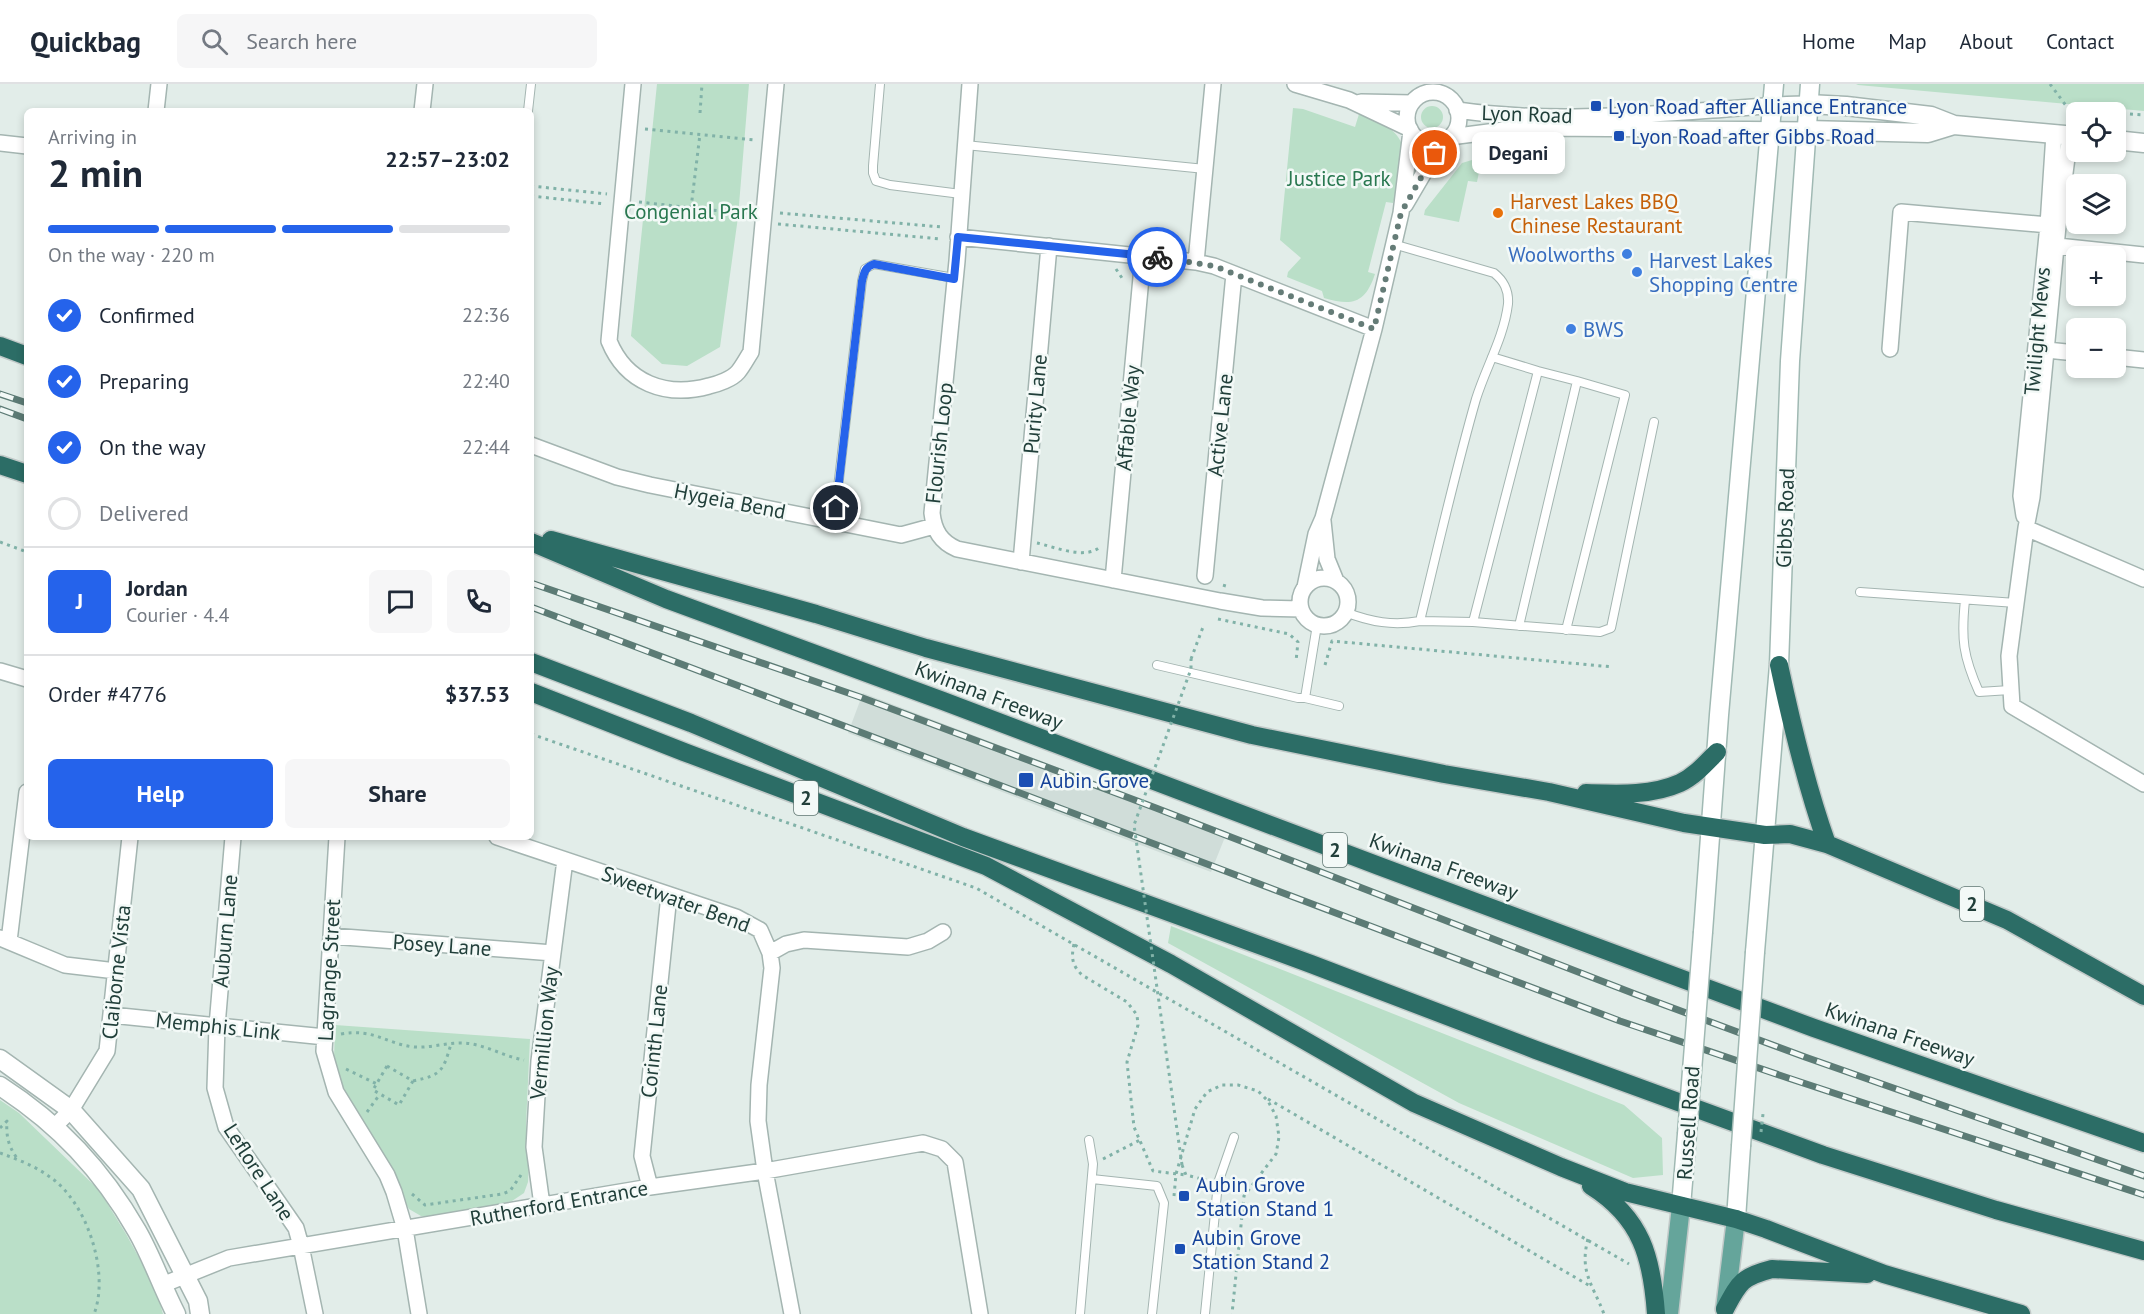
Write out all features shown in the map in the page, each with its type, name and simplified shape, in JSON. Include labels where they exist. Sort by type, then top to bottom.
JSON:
[{"type":"highway","points":[[0,346],[24,355]]},
{"type":"highway","points":[[0,465],[24,473]]},
{"type":"highway","name":"2","points":[[534,537],[546,538],[816,614],[926,648],[1252,735],[1444,774],[1549,792],[1711,828],[1765,835],[1790,834],[1827,844],[2007,920],[2144,996]]},
{"type":"highway","name":"Kwinana Freeway","points":[[534,543],[666,599],[1368,862],[1814,1028],[2144,1143]]},
{"type":"highway","name":"2","points":[[534,663],[691,723],[963,837],[1299,959],[1536,1050],[1823,1155],[1996,1210],[2144,1251]]},
{"type":"highway","points":[[1779,665],[1794,738],[1827,844]]},
{"type":"highway","name":"2","points":[[534,693],[986,866],[1171,964],[1414,1103],[1561,1167],[1624,1192],[1736,1219],[1884,1274],[2021,1314]]},
{"type":"highway","points":[[1549,792],[1627,794],[1659,790],[1682,782],[1698,771],[1717,752]]},
{"type":"highway","points":[[1561,1167],[1601,1192],[1625,1213],[1639,1232],[1647,1251],[1654,1281],[1656,1314]]},
{"type":"highway","points":[[1724,1312],[1738,1284],[1751,1275],[1772,1269],[1884,1274]]},
{"type":"main road","points":[[1711,828],[1774,84]]},
{"type":"main road","name":"Gibbs Road","points":[[1736,1219],[1779,665],[1790,361],[1810,84]]},
{"type":"main road","name":"Lyon Road","points":[[1808,104],[1931,116],[1954,125],[2066,135]]},
{"type":"main road","name":"Lyon Road","points":[[1807,130],[1928,134],[1954,125]]},
{"type":"main road","points":[[2126,141],[2144,143]]},
{"type":"main road","name":"Russell Road","points":[[1669,1314],[1681,1206],[1711,828]]},
{"type":"main road","points":[[0,1059],[71,1110],[141,1189],[198,1300],[200,1314]]},
{"type":"main road","points":[[0,1086],[55,1126],[78,1147],[110,1187],[138,1233],[176,1314]]},
{"type":"main road","points":[[1724,1312],[1736,1219]]},
{"type":"street","points":[[156,108],[159,84]]},
{"type":"street","points":[[422,108],[425,84]]},
{"type":"street","points":[[633,84],[609,341],[615,356],[626,369],[646,383],[668,390],[691,391],[718,384],[738,373],[751,352],[776,84]]},
{"type":"street","name":"Flourish Loop","points":[[970,84],[932,513],[934,526],[945,544],[957,549],[1021,562],[1262,608],[1302,609]]},
{"type":"street","points":[[1196,262],[1214,84]]},
{"type":"street","points":[[1295,84],[1349,100],[1410,130],[1417,138],[1425,142],[1446,140]]},
{"type":"street","points":[[1401,213],[1446,140],[1458,125],[1454,84]]},
{"type":"street","points":[[1323,518],[1327,559],[1336,581],[1346,592],[1347,605],[1345,612],[1330,625],[1317,625],[1307,619],[1300,598],[1305,587],[1316,534],[1323,518],[1374,329],[1401,213],[1410,130],[1407,116],[1412,103],[1429,88],[1443,94],[1456,108]]},
{"type":"street","points":[[1349,100],[1412,103]]},
{"type":"street","name":"Lyon Road","points":[[1456,108],[1504,116],[1609,115],[1733,109],[1773,104],[1808,104]]},
{"type":"street","name":"Lyon Road","points":[[1446,140],[1504,130],[1540,128],[1807,130]]},
{"type":"street","name":"Twilight Mews","points":[[2051,245],[2048,225],[2066,140]]},
{"type":"street","name":"Twilight Mews","points":[[2066,142],[2051,245],[2041,349],[2021,496],[2026,528],[2008,656],[2010,690],[2012,706],[2144,784]]},
{"type":"street","points":[[0,143],[24,146]]},
{"type":"street","points":[[1890,349],[1901,212],[2048,225]]},
{"type":"street","points":[[958,237],[1196,262],[1234,274],[1374,329]]},
{"type":"street","points":[[2051,245],[2144,255]]},
{"type":"street","name":"Purity Lane","points":[[1021,562],[1049,246]]},
{"type":"street","name":"Affable Way","points":[[1113,580],[1143,256]]},
{"type":"street","name":"Active Lane","points":[[1205,576],[1234,274]]},
{"type":"street","points":[[2041,349],[2066,352]]},
{"type":"street","points":[[2126,358],[2144,360]]},
{"type":"street","name":"Hygeia Bend","points":[[534,446],[617,477],[834,522],[901,535],[934,526]]},
{"type":"street","points":[[2026,528],[2144,579]]},
{"type":"street","points":[[1305,587],[1316,579],[1336,581]]},
{"type":"street","points":[[0,671],[24,678]]},
{"type":"street","points":[[24,812],[5,939],[65,965],[116,971]]},
{"type":"street","name":"Claiborne Vista","points":[[55,1126],[71,1110],[107,1051],[130,840]]},
{"type":"street","name":"Auburn Lane","points":[[217,1026],[233,840]]},
{"type":"street","name":"Lagrange Street","points":[[337,840],[324,1051],[336,1092],[387,1175],[405,1229],[419,1314]]},
{"type":"street","name":"Sweetwater Bend","points":[[506,840],[736,917],[760,930],[770,953],[772,968],[759,1085],[758,1121],[792,1314]]},
{"type":"street","name":"Vermillion Way","points":[[542,1206],[534,1147],[539,1061],[565,860]]},
{"type":"street","name":"Corinth Lane","points":[[650,1187],[642,1156],[669,895]]},
{"type":"street","points":[[770,953],[786,944],[804,940],[908,947],[928,941],[943,932]]},
{"type":"street","name":"Posey Lane","points":[[331,936],[553,953]]},
{"type":"street","name":"Memphis Link","points":[[111,1015],[325,1037]]},
{"type":"street","name":"Leflore Lane","points":[[217,1026],[215,1088],[226,1127],[296,1228],[302,1246],[315,1314]]},
{"type":"street","name":"Rutherford Entrance","points":[[162,1285],[229,1258],[923,1143],[942,1149],[955,1162],[980,1314]]},
{"type":"lane","points":[[528,108],[531,84]]},
{"type":"lane","points":[[880,84],[873,173],[876,181],[890,185],[961,194]]},
{"type":"lane","points":[[965,145],[1205,169]]},
{"type":"lane","points":[[1393,244],[1494,273],[1503,281],[1508,292],[1502,332],[1482,381],[1465,439],[1420,621]]},
{"type":"lane","points":[[834,522],[865,269],[874,264],[954,279]]},
{"type":"lane","points":[[1492,357],[1625,395],[1566,630]]},
{"type":"lane","points":[[1473,622],[1538,371]]},
{"type":"lane","points":[[1519,626],[1577,381]]},
{"type":"lane","points":[[1345,612],[1364,620],[1386,624],[1420,621],[1473,622],[1600,632],[1611,628],[1654,422]]},
{"type":"lane","points":[[1860,592],[2016,603]]},
{"type":"lane","points":[[1965,600],[1962,632],[1968,666],[1979,692],[2010,690]]},
{"type":"lane","points":[[1305,698],[1317,625]]},
{"type":"lane","points":[[1157,665],[1339,706]]},
{"type":"lane","points":[[1205,1314],[1218,1183],[1234,1137]]},
{"type":"lane","points":[[1080,1314],[1093,1164],[1089,1140]]},
{"type":"lane","points":[[1092,1179],[1157,1185],[1164,1203],[1152,1314]]},
{"type":"path","points":[[700,113],[702,84]]},
{"type":"path","points":[[2050,84],[2066,106]]},
{"type":"path","points":[[2126,114],[2144,115]]},
{"type":"path","points":[[645,129],[755,140]]},
{"type":"path","points":[[691,208],[700,134]]},
{"type":"path","points":[[534,186],[607,194],[606,204],[534,196]]},
{"type":"path","points":[[639,202],[747,214]]},
{"type":"path","points":[[778,212],[942,227]]},
{"type":"path","points":[[777,224],[941,239]]},
{"type":"path","points":[[1113,265],[1125,282]]},
{"type":"path","points":[[0,542],[24,551]]},
{"type":"path","points":[[1030,542],[1085,553],[1101,546]]},
{"type":"path","points":[[1217,618],[1289,634],[1298,642],[1296,661]]},
{"type":"path","points":[[1186,1175],[1182,1165],[1134,825],[1191,669],[1191,659],[1203,627]]},
{"type":"path","points":[[1325,665],[1332,641],[1613,667]]},
{"type":"path","points":[[534,735],[976,888],[1629,1264]]},
{"type":"path","points":[[1074,944],[1072,958],[1076,969],[1127,1002],[1137,1015],[1138,1025],[1127,1062],[1134,1127],[1153,1171],[1186,1175],[1218,1183]]},
{"type":"path","points":[[325,1037],[354,1032],[371,1034],[402,1045],[416,1047],[476,1044],[510,1057],[539,1061]]},
{"type":"path","points":[[413,1081],[399,1105],[373,1090],[387,1066],[413,1081],[440,1073],[451,1044]]},
{"type":"path","points":[[339,1065],[377,1084]]},
{"type":"path","points":[[362,1118],[380,1094]]},
{"type":"path","points":[[1264,1096],[1590,1286]]},
{"type":"path","points":[[0,1128],[7,1121],[6,1136],[18,1160]]},
{"type":"path","points":[[1093,1164],[1140,1140]]},
{"type":"path","points":[[0,1153],[51,1177],[69,1194],[89,1230],[99,1272],[100,1300],[94,1314]]},
{"type":"path","points":[[408,1192],[425,1205],[502,1194],[510,1191],[519,1181],[524,1169],[536,1166]]},
{"type":"path","points":[[1588,1239],[1584,1258],[1590,1286],[1604,1314]]},
{"type":"shaded area","points":[[863,693],[1227,832],[1211,872],[848,733]]},
{"type":"green space","name":"Congenial Park","points":[[657,84],[749,84],[738,217],[720,347],[687,366],[662,364],[631,336]]},
{"type":"green space","points":[[1856,84],[2144,84],[2144,111],[2126,109],[2126,102],[2066,102],[2066,104]]},
{"type":"green space","points":[[1432,106],[1440,109],[1443,117],[1440,125],[1432,128],[1424,125],[1421,117],[1424,109]]},
{"type":"green space","name":"Justice Park","points":[[1293,108],[1303,109],[1355,127],[1359,114],[1390,129],[1398,137],[1403,147],[1404,158],[1398,186],[1393,203],[1386,202],[1368,272],[1375,274],[1367,292],[1350,302],[1324,298],[1322,291],[1287,277],[1288,272],[1301,258],[1280,240]]},
{"type":"green space","points":[[1482,157],[1477,182],[1468,181],[1459,222],[1424,215],[1425,210],[1462,163]]},
{"type":"green space","points":[[1171,926],[1624,1105],[1662,1138],[1663,1175],[1633,1178],[1459,1103],[1168,943]]},
{"type":"green space","points":[[335,1025],[530,1039],[526,1124],[529,1163],[528,1182],[524,1193],[512,1201],[437,1218],[421,1216],[409,1209],[343,1091],[334,1059]]},
{"type":"green space","points":[[0,1100],[19,1113],[99,1190],[156,1289],[163,1314],[0,1314]]},
{"type":"railway","points":[[0,394],[24,402]]},
{"type":"railway","points":[[0,409],[24,418]]},
{"type":"railway","points":[[534,584],[860,697],[1156,808],[1635,994],[1805,1057],[2144,1176]]},
{"type":"railway","points":[[534,608],[1620,1021],[2144,1195]]},
{"type":"way so far","points":[[1157,257],[1214,266],[1374,329],[1401,213],[1435,153]]},
{"type":"place","name":"Lyon Road after Alliance Entrance","points":[[1596,106]]},
{"type":"place","name":"Lyon Road after Gibbs Road","points":[[1619,136]]},
{"type":"place","name":"Degani","points":[[1435,153]]},
{"type":"place","name":"Harvest Lakes BBQ Chinese Restaurant","points":[[1498,213]]},
{"type":"place","name":"Woolworths","points":[[1627,254]]},
{"type":"place","name":"Harvest Lakes Shopping Centre","points":[[1637,272]]},
{"type":"place","name":"BWS","points":[[1571,329]]},
{"type":"place","name":"Aubin Grove","points":[[1026,780]]},
{"type":"place","name":"Aubin Grove Station Stand 1","points":[[1184,1196]]},
{"type":"place","name":"Aubin Grove Station Stand 2","points":[[1180,1249]]},
{"type":"route","points":[[836,508],[865,269],[874,264],[954,279],[958,237],[1157,257]]}]
